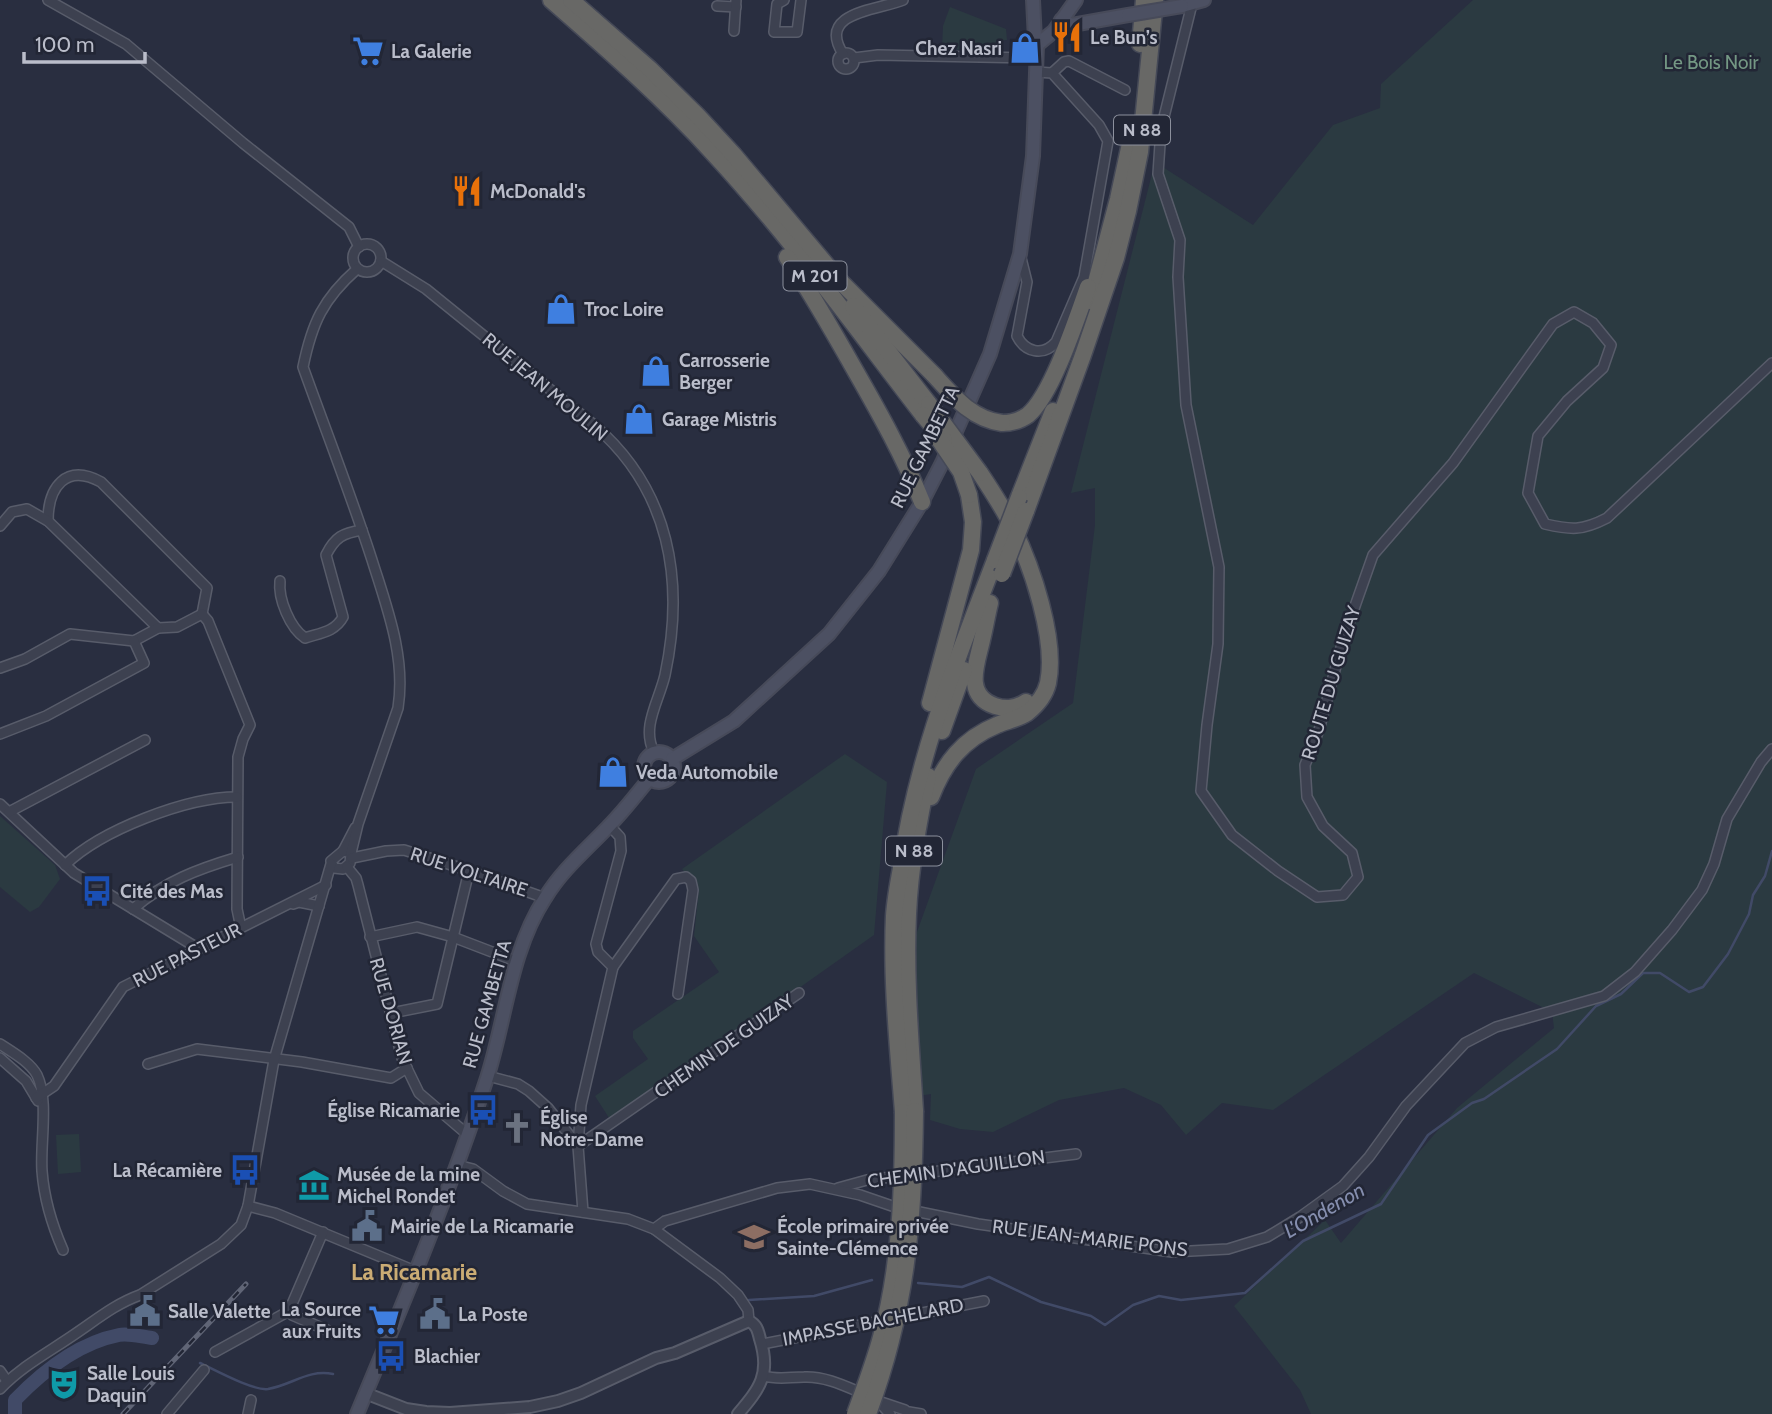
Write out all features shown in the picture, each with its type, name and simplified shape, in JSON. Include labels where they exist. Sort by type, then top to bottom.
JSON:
[{"type":"highway","name":"M 201","points":[[551,0],[703,131],[715,155],[927,413]]},
{"type":"highway","name":"M 201","points":[[572,0],[650,69],[703,131],[806,242],[975,483],[1010,541],[1028,589],[1038,633],[1042,656],[1039,688],[1032,698],[1015,708],[1006,709],[988,703],[976,690],[974,670],[990,603]]},
{"type":"highway","name":"N 88","points":[[868,1414],[893,1339],[903,1293],[915,1185],[896,1014],[894,915],[906,825],[919,771],[942,698],[1023,504],[1075,355],[1129,152],[1144,0]]},
{"type":"highway","name":"N 88","points":[[1023,504],[1054,440],[1119,247],[1140,152],[1155,0]]},
{"type":"highway","points":[[1149,70],[1187,2]]},
{"type":"highway","points":[[715,155],[723,172],[779,245],[811,293],[908,468],[922,502]]},
{"type":"highway","points":[[806,242],[840,281],[970,411],[989,422],[1003,424],[1028,415],[1047,388],[1077,318],[1118,199]]},
{"type":"highway","points":[[919,771],[921,737],[971,550],[975,483],[961,472],[927,413]]},
{"type":"highway","name":"M 201","points":[[916,839],[940,774],[958,750],[976,734],[1025,714],[1041,700],[1048,684],[1046,631],[1036,588],[1014,530],[975,483]]},
{"type":"highway","name":"N 88","points":[[855,1414],[881,1337],[896,1255],[909,1112],[908,914],[916,839],[930,767],[990,603],[998,567]]},
{"type":"main road","name":"RUE GAMBETTA","points":[[672,759],[734,721],[829,634],[879,571],[922,502],[942,463],[990,354],[1020,254],[1033,156],[1037,51],[1033,0]]},
{"type":"main road","points":[[1037,51],[1076,0]]},
{"type":"main road","points":[[1061,20],[1072,25],[1187,2]]},
{"type":"main road","points":[[654,752],[668,754],[672,759],[674,768],[669,778],[657,782],[649,779],[644,765],[654,752]]},
{"type":"main road","name":"RUE GAMBETTA","points":[[357,1414],[468,1135],[488,1076],[518,962],[531,924],[545,898],[571,862],[610,826],[649,779]]},
{"type":"street","points":[[786,0],[801,1],[797,32],[775,32],[777,4],[786,0]]},
{"type":"street","points":[[47,1],[125,44],[349,227],[359,247]]},
{"type":"street","points":[[843,54],[837,38],[847,18],[858,11],[900,1]]},
{"type":"street","name":"ROUTE DU GUIZAY","points":[[1187,2],[1161,129],[1158,174],[1180,240],[1178,277],[1186,405],[1219,567],[1218,644],[1201,791],[1232,835],[1278,872],[1317,897],[1343,895],[1358,877],[1352,853],[1323,826],[1307,797],[1305,765],[1319,730],[1343,640],[1373,555],[1453,463],[1553,324],[1574,312],[1593,323],[1611,345],[1603,368],[1567,401],[1538,436],[1528,493],[1545,524],[1578,529],[1606,518],[1700,429],[1768,370],[1772,363]]},
{"type":"street","points":[[717,6],[736,3],[734,31]]},
{"type":"street","points":[[854,58],[851,67],[842,68],[838,59],[848,53],[854,58],[1037,51]]},
{"type":"street","points":[[1052,73],[1069,61],[1125,90]]},
{"type":"street","points":[[1020,254],[1027,282],[1017,336],[1025,348],[1032,351],[1047,350],[1056,342],[1084,277],[1108,141],[1099,125],[1052,73],[1036,72]]},
{"type":"street","points":[[368,244],[377,248],[381,261],[371,272],[364,272],[357,269],[353,255],[359,247],[368,244]]},
{"type":"street","name":"RUE JEAN MOULIN","points":[[381,261],[426,289],[594,425],[620,451],[636,473],[660,519],[669,545],[674,606],[674,629],[648,735],[654,752]]},
{"type":"street","points":[[0,1388],[30,1361],[45,1355],[101,1314],[140,1295],[221,1244],[241,1225],[248,1206],[274,1060],[318,906],[326,885],[349,854],[349,836],[358,824],[392,729],[401,691],[393,625],[303,367],[308,340],[317,316],[337,289],[357,269]]},
{"type":"street","points":[[48,521],[48,504],[52,491],[62,480],[91,476],[101,482],[207,588],[202,614]]},
{"type":"street","points":[[0,526],[12,512],[27,509],[48,521],[158,628]]},
{"type":"street","points":[[280,581],[279,593],[297,632],[305,638],[330,630],[339,624],[342,617],[326,555],[333,540],[345,533],[362,530]]},
{"type":"street","points":[[0,668],[25,659],[70,634],[134,641],[158,628],[177,627],[202,614]]},
{"type":"street","points":[[202,614],[208,621],[250,725],[238,757],[237,909],[241,928]]},
{"type":"street","points":[[0,734],[46,716],[144,663],[134,641]]},
{"type":"street","points":[[9,812],[145,740]]},
{"type":"street","name":"RUE JEAN-MARIE PONS","points":[[654,1228],[665,1221],[777,1188],[810,1184],[837,1189],[895,1207],[978,1224],[1172,1252],[1228,1249],[1267,1237],[1343,1186],[1406,1106],[1465,1043],[1496,1027],[1604,996],[1635,972],[1702,890],[1714,863],[1727,819],[1772,749]]},
{"type":"street","points":[[65,864],[79,851],[119,830],[191,802],[237,797]]},
{"type":"street","points":[[0,804],[74,873],[199,949]]},
{"type":"street","points":[[610,826],[620,837],[621,851],[596,944],[598,952],[612,967]]},
{"type":"street","name":"RUE VOLTAIRE","points":[[349,854],[404,850],[545,898]]},
{"type":"street","points":[[339,867],[349,854]]},
{"type":"street","points":[[133,909],[151,893],[198,868],[238,858]]},
{"type":"street","name":"RUE DORIAN","points":[[339,867],[356,878],[402,1058],[419,1093],[468,1135]]},
{"type":"street","points":[[392,1013],[437,1004],[469,871]]},
{"type":"street","points":[[583,1212],[578,1146],[582,1105],[612,967],[676,879],[686,877],[691,881],[693,890],[678,994]]},
{"type":"street","name":"RUE PASTEUR","points":[[40,1096],[54,1086],[123,987],[326,885]]},
{"type":"street","name":"RUE PASTEUR","points":[[282,907],[299,902],[318,906]]},
{"type":"street","points":[[370,937],[417,928],[453,937],[518,962]]},
{"type":"street","name":"CHEMIN DE GUIZAY","points":[[578,1146],[799,993]]},
{"type":"street","points":[[0,1044],[36,1073],[43,1112],[42,1173],[49,1212],[63,1250]]},
{"type":"street","points":[[148,1064],[197,1049],[302,1062],[391,1077],[407,1068]]},
{"type":"street","points":[[0,1058],[21,1075],[40,1096]]},
{"type":"street","points":[[488,1076],[518,1084],[529,1091],[548,1108],[578,1146]]},
{"type":"street","name":"CHEMIN D'AGUILLON","points":[[837,1189],[867,1180],[1076,1154]]},
{"type":"street","points":[[457,1165],[473,1169],[527,1204],[628,1219],[654,1228],[720,1278],[738,1295],[748,1310],[749,1321],[757,1328],[762,1343],[764,1376],[738,1414]]},
{"type":"street","points":[[248,1206],[264,1209],[415,1271]]},
{"type":"street","points":[[215,1352],[289,1311],[323,1233]]},
{"type":"street","name":"IMPASSE BACHELARD","points":[[762,1343],[984,1301]]},
{"type":"street","points":[[289,1311],[292,1315],[337,1334]]},
{"type":"street","points":[[365,1393],[405,1411],[451,1413],[530,1407],[558,1401],[749,1321]]},
{"type":"street","points":[[167,1414],[204,1370]]},
{"type":"street","points":[[0,1371],[8,1381]]},
{"type":"street","points":[[764,1376],[774,1379],[823,1379],[906,1413],[921,1414]]},
{"type":"street","points":[[248,1414],[251,1400]]},
{"type":"street","points":[[878,1401],[890,1414]]},
{"type":"green space","name":"Le Bois Noir","points":[[1473,0],[1772,0],[1772,1414],[1311,1414],[1300,1390],[1234,1306],[1325,1220],[1341,1243],[1457,1108],[1554,1028],[1552,1012],[1474,973],[1273,1110],[1222,1103],[1186,1135],[1161,1105],[1124,1088],[1059,1100],[993,1132],[960,1129],[930,1120],[931,1094],[892,1100],[908,1006],[888,1012],[976,769],[1073,703],[1095,525],[1095,488],[1071,493],[1155,162],[1253,225],[1333,125],[1380,108],[1381,84]]},
{"type":"green space","points":[[950,7],[1006,29],[1007,40],[996,41],[995,53],[942,48],[943,26]]},
{"type":"green space","points":[[845,754],[887,782],[874,935],[611,1121],[595,1096],[648,1059],[633,1038],[633,1031],[719,972],[694,936],[699,889],[682,869]]},
{"type":"green space","points":[[0,816],[55,865],[60,879],[39,907],[30,912],[0,887]]},
{"type":"green space","points":[[79,1134],[81,1172],[58,1174],[56,1135]]},
{"type":"waterway","name":"L'Ondenon","points":[[918,1283],[962,1287],[989,1277],[1041,1302],[1091,1316],[1105,1325],[1133,1305],[1159,1296],[1181,1300],[1245,1293],[1303,1241],[1381,1204],[1428,1135],[1472,1103],[1484,1099],[1557,1049],[1596,1006],[1621,994],[1643,973],[1660,973],[1689,992],[1703,987],[1728,954],[1749,914],[1753,895],[1765,876],[1772,851]]},
{"type":"waterway","name":"L'Ondenon","points":[[749,1300],[814,1296],[872,1280]]},
{"type":"waterway","name":"L'Ondenon","points":[[15,1414],[15,1400],[49,1369],[75,1351],[119,1335],[152,1338]]},
{"type":"waterway","name":"L'Ondenon","points":[[200,1363],[261,1389],[277,1387],[308,1375],[333,1374]]},
{"type":"railway","points":[[123,1414],[246,1284]]},
{"type":"place","name":"Le Bun’s","points":[[1067,37]]},
{"type":"place","name":"Chez Nasri","points":[[1025,48]]},
{"type":"place","name":"La Galerie","points":[[368,51]]},
{"type":"place","name":"McDonald's","points":[[467,191]]},
{"type":"place","name":"Troc Loire","points":[[561,309]]},
{"type":"place","name":"Carrosserie Berger","points":[[656,371]]},
{"type":"place","name":"Garage Mistris","points":[[639,419]]},
{"type":"place","name":"Veda Automobile","points":[[613,772]]},
{"type":"place","name":"Cité des Mas","points":[[97,891]]},
{"type":"place","name":"Église Ricamarie","points":[[483,1110]]},
{"type":"place","name":"Église Notre-Dame","points":[[517,1128]]},
{"type":"place","name":"La Récamière","points":[[245,1170]]},
{"type":"place","name":"Musée de la mine Michel Rondet","points":[[314,1185]]},
{"type":"place","name":"Mairie de La Ricamarie","points":[[367,1226]]},
{"type":"place","name":"École primaire privée Sainte-Clémence","points":[[754,1237]]},
{"type":"place","name":"Salle Valette","points":[[145,1311]]},
{"type":"place","name":"La Poste","points":[[435,1314]]},
{"type":"place","name":"La Source aux Fruits","points":[[384,1320]]},
{"type":"place","name":"Blachier","points":[[391,1356]]},
{"type":"place","name":"Salle Louis Daquin","points":[[64,1384]]},
{"type":"district","name":"La Ricamarie","points":[[414,1272]]}]
